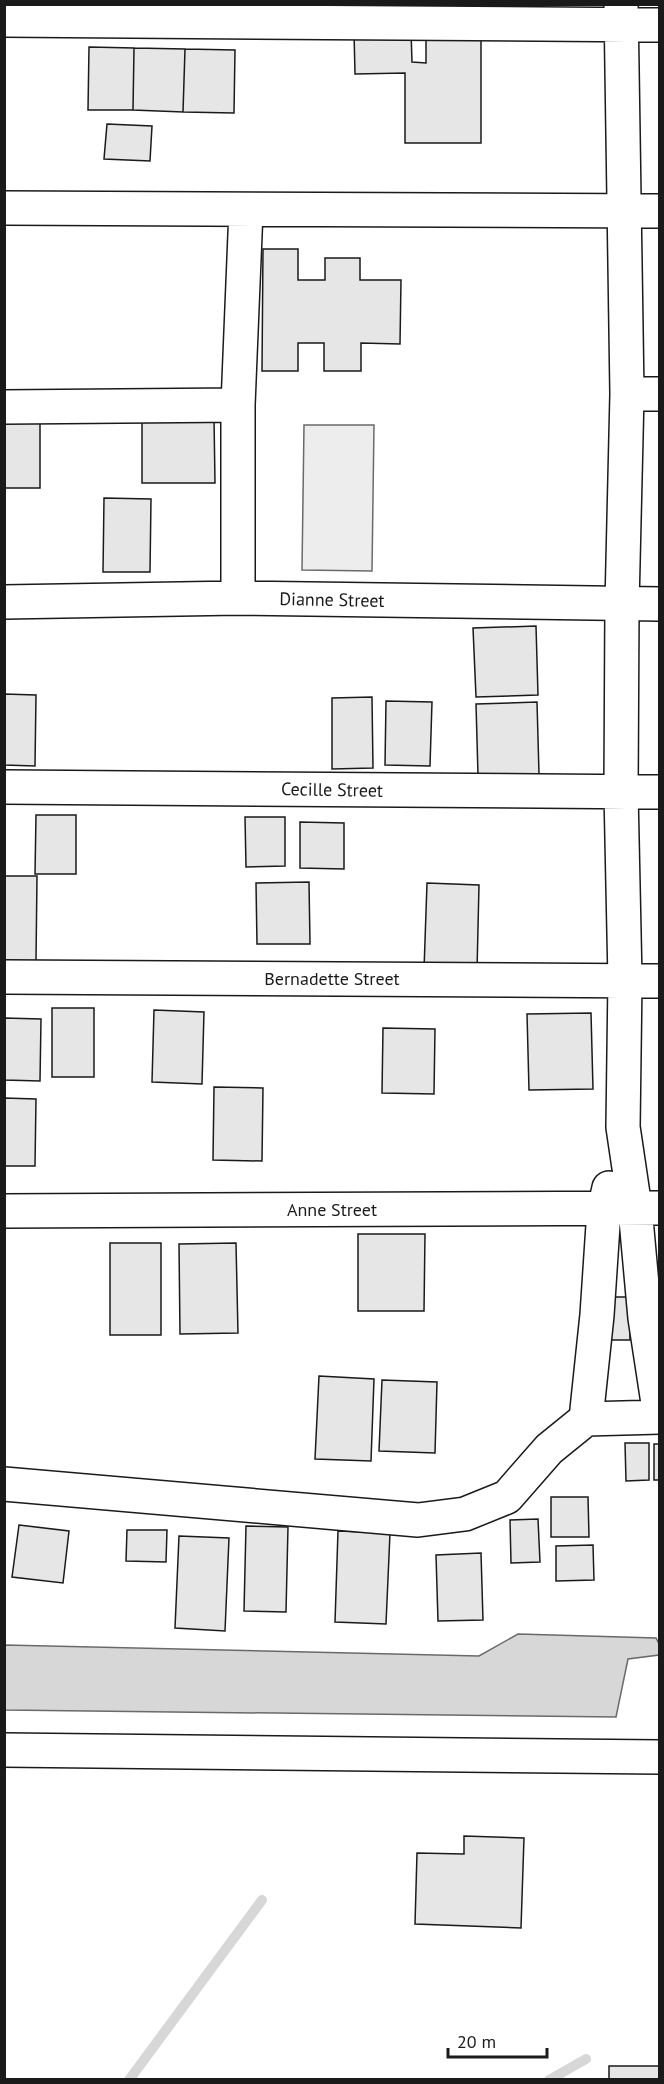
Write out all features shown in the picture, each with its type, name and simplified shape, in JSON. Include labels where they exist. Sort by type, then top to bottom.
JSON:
[{"type":"street","points":[[4,1484],[418,1520],[465,1514],[507,1497],[549,1449],[585,1419],[660,1417],[645,1318],[623,1127],[625,980],[621,792],[622,604],[627,394],[621,15]]},
{"type":"street","points":[[4,20],[621,15],[660,25]]},
{"type":"street","points":[[4,208],[660,211]]},
{"type":"street","points":[[238,598],[238,405],[246,210]]},
{"type":"street","points":[[627,394],[660,394]]},
{"type":"street","points":[[4,407],[238,405]]},
{"type":"street","name":"Dianne Street","points":[[4,602],[238,598],[660,604]]},
{"type":"street","name":"Cecille Street","points":[[4,787],[660,792]]},
{"type":"street","name":"Bernadette Street","points":[[4,978],[660,981]]},
{"type":"street","points":[[585,1419],[597,1315],[633,1209]]},
{"type":"street","name":"Anne Street","points":[[4,1211],[633,1209]]},
{"type":"street","points":[[4,1750],[660,1757]]},
{"type":"shaded area","points":[[304,425],[374,425],[372,571],[302,570]]},
{"type":"shaded area","points":[[518,1634],[656,1638],[659,1644],[659,1655],[628,1659],[616,1717],[5,1710],[5,1645],[479,1656]]},
{"type":"building","points":[[411,31],[412,62],[426,63],[426,33],[481,33],[481,143],[405,143],[405,73],[355,74],[354,32]]},
{"type":"building","points":[[89,47],[134,48],[133,110],[88,110]]},
{"type":"building","points":[[134,48],[185,49],[183,112],[133,110]]},
{"type":"building","points":[[185,49],[235,50],[234,113],[183,112]]},
{"type":"building","points":[[107,124],[152,126],[150,161],[104,159]]},
{"type":"building","points":[[263,249],[298,249],[298,280],[325,280],[325,258],[360,258],[360,280],[401,280],[400,344],[361,343],[361,371],[324,371],[324,343],[298,343],[298,371],[262,371]]},
{"type":"building","points":[[214,417],[215,483],[142,483],[142,418]]},
{"type":"building","points":[[4,419],[40,419],[40,488],[4,488]]},
{"type":"building","points":[[104,498],[151,499],[150,572],[103,572]]},
{"type":"building","points":[[536,626],[538,695],[476,697],[473,628]]},
{"type":"building","points":[[4,694],[36,695],[35,766],[4,765]]},
{"type":"building","points":[[372,697],[373,768],[332,769],[332,698]]},
{"type":"building","points":[[386,701],[432,702],[430,766],[385,765]]},
{"type":"building","points":[[537,702],[539,774],[478,775],[476,704]]},
{"type":"building","points":[[36,815],[76,815],[76,874],[35,874]]},
{"type":"building","points":[[245,817],[285,817],[285,866],[246,867]]},
{"type":"building","points":[[300,822],[344,823],[344,869],[300,868]]},
{"type":"building","points":[[4,876],[37,876],[36,961],[4,961]]},
{"type":"building","points":[[309,882],[310,944],[257,944],[256,883]]},
{"type":"building","points":[[427,883],[479,885],[477,971],[424,970]]},
{"type":"building","points":[[52,1008],[94,1008],[94,1077],[52,1077]]},
{"type":"building","points":[[154,1010],[204,1012],[202,1084],[152,1082]]},
{"type":"building","points":[[591,1013],[593,1089],[529,1090],[527,1014]]},
{"type":"building","points":[[4,1018],[41,1019],[40,1081],[4,1080]]},
{"type":"building","points":[[383,1028],[435,1029],[434,1094],[382,1093]]},
{"type":"building","points":[[214,1087],[263,1088],[262,1161],[213,1160]]},
{"type":"building","points":[[4,1098],[36,1099],[35,1166],[4,1166]]},
{"type":"building","points":[[358,1234],[425,1234],[424,1311],[358,1311]]},
{"type":"building","points":[[110,1243],[161,1243],[161,1335],[110,1335]]},
{"type":"building","points":[[236,1243],[238,1333],[180,1334],[179,1244]]},
{"type":"building","points":[[602,1297],[630,1297],[630,1340],[603,1340]]},
{"type":"building","points":[[319,1376],[374,1379],[371,1461],[315,1459]]},
{"type":"building","points":[[382,1380],[437,1382],[435,1453],[379,1451]]},
{"type":"building","points":[[625,1443],[649,1443],[649,1480],[626,1481]]},
{"type":"building","points":[[654,1444],[660,1444],[660,1480],[654,1480]]},
{"type":"building","points":[[551,1497],[588,1497],[589,1537],[551,1537]]},
{"type":"building","points":[[538,1519],[540,1562],[511,1563],[510,1520]]},
{"type":"building","points":[[19,1525],[69,1531],[63,1583],[12,1577]]},
{"type":"building","points":[[246,1526],[288,1527],[286,1612],[244,1611]]},
{"type":"building","points":[[127,1530],[167,1530],[166,1562],[126,1561]]},
{"type":"building","points":[[338,1531],[390,1533],[386,1624],[335,1622]]},
{"type":"building","points":[[179,1536],[229,1538],[225,1631],[175,1628]]},
{"type":"building","points":[[593,1545],[594,1580],[556,1581],[556,1546]]},
{"type":"building","points":[[481,1553],[483,1620],[438,1621],[436,1555]]},
{"type":"building","points":[[464,1836],[524,1838],[521,1928],[415,1924],[417,1853],[464,1854]]},
{"type":"building","points":[[609,2066],[660,2066],[660,2080],[609,2080]]},
{"type":"waterway","points":[[129,2080],[262,1900]]},
{"type":"waterway","points":[[549,2080],[586,2059]]}]
